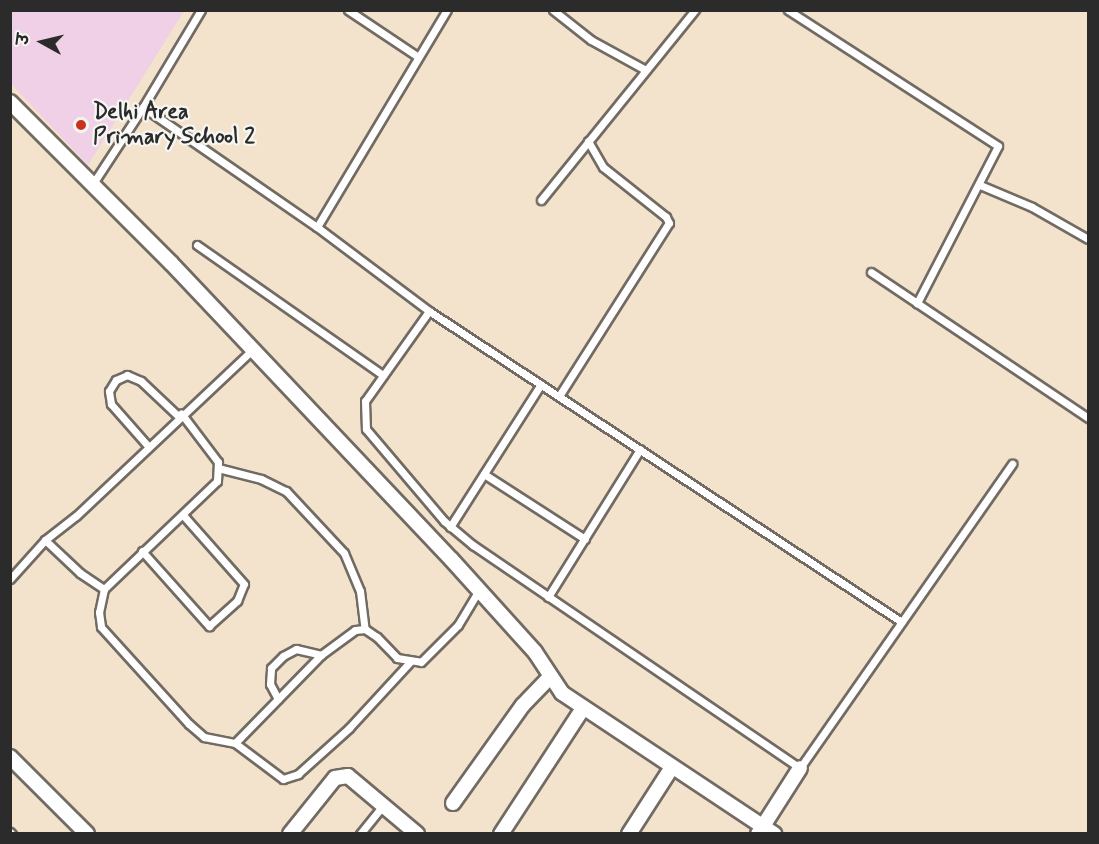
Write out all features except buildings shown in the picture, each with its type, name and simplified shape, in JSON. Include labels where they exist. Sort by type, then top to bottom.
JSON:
[{"type":"street","points":[[10,102],[251,351],[535,652],[562,693],[765,831],[800,768]]},
{"type":"street","points":[[453,803],[523,705],[550,677]]},
{"type":"street","points":[[501,834],[584,708]]},
{"type":"street","points":[[10,758],[87,834]]},
{"type":"street","points":[[629,834],[672,767]]},
{"type":"street","points":[[290,834],[335,778],[348,776],[417,834]]},
{"type":"lane","points":[[92,185],[143,107],[201,10]]},
{"type":"lane","points":[[348,10],[417,56]]},
{"type":"lane","points":[[317,227],[417,56],[447,10]]},
{"type":"lane","points":[[553,10],[591,40],[644,69]]},
{"type":"lane","points":[[541,200],[644,69],[695,10]]},
{"type":"lane","points":[[788,10],[998,146],[980,185],[917,303]]},
{"type":"lane","points":[[143,107],[317,227],[429,311],[900,621]]},
{"type":"lane","points":[[559,396],[669,224],[666,217],[603,167],[588,141]]},
{"type":"lane","points":[[980,185],[1032,207],[1089,240]]},
{"type":"lane","points":[[197,245],[383,375]]},
{"type":"lane","points":[[871,273],[1089,418]]},
{"type":"lane","points":[[429,311],[383,375],[362,410],[366,429],[450,527],[548,597],[800,768],[900,621],[1012,464]]},
{"type":"lane","points":[[10,579],[45,540],[76,516],[179,415],[251,351]]},
{"type":"lane","points":[[148,446],[111,404],[109,392],[116,380],[127,375],[141,381],[179,415],[218,462],[217,481],[104,589],[99,612],[102,627],[197,732],[213,740],[236,743],[274,776],[291,778],[349,728],[410,662]]},
{"type":"lane","points":[[450,527],[541,384]]},
{"type":"lane","points":[[548,597],[640,449]]},
{"type":"lane","points":[[218,468],[261,479],[286,491],[344,553],[360,591],[365,629],[397,658],[410,662],[421,662],[458,625],[478,592]]},
{"type":"lane","points":[[484,474],[585,538]]},
{"type":"lane","points":[[142,551],[209,626],[237,601],[244,584],[183,515]]},
{"type":"lane","points":[[45,540],[80,573],[104,589]]},
{"type":"lane","points":[[236,743],[321,656],[355,630],[365,629]]},
{"type":"lane","points":[[278,699],[270,684],[271,668],[283,656],[296,650],[321,656]]},
{"type":"lane","points":[[360,834],[383,806]]},
{"type":"shaded area","name":"Delhi Area Primary School 2","points":[[11,10],[184,11],[88,165],[11,84]]},
{"type":"place","name":"Delhi Area Primary School 2","points":[[81,125]]}]
